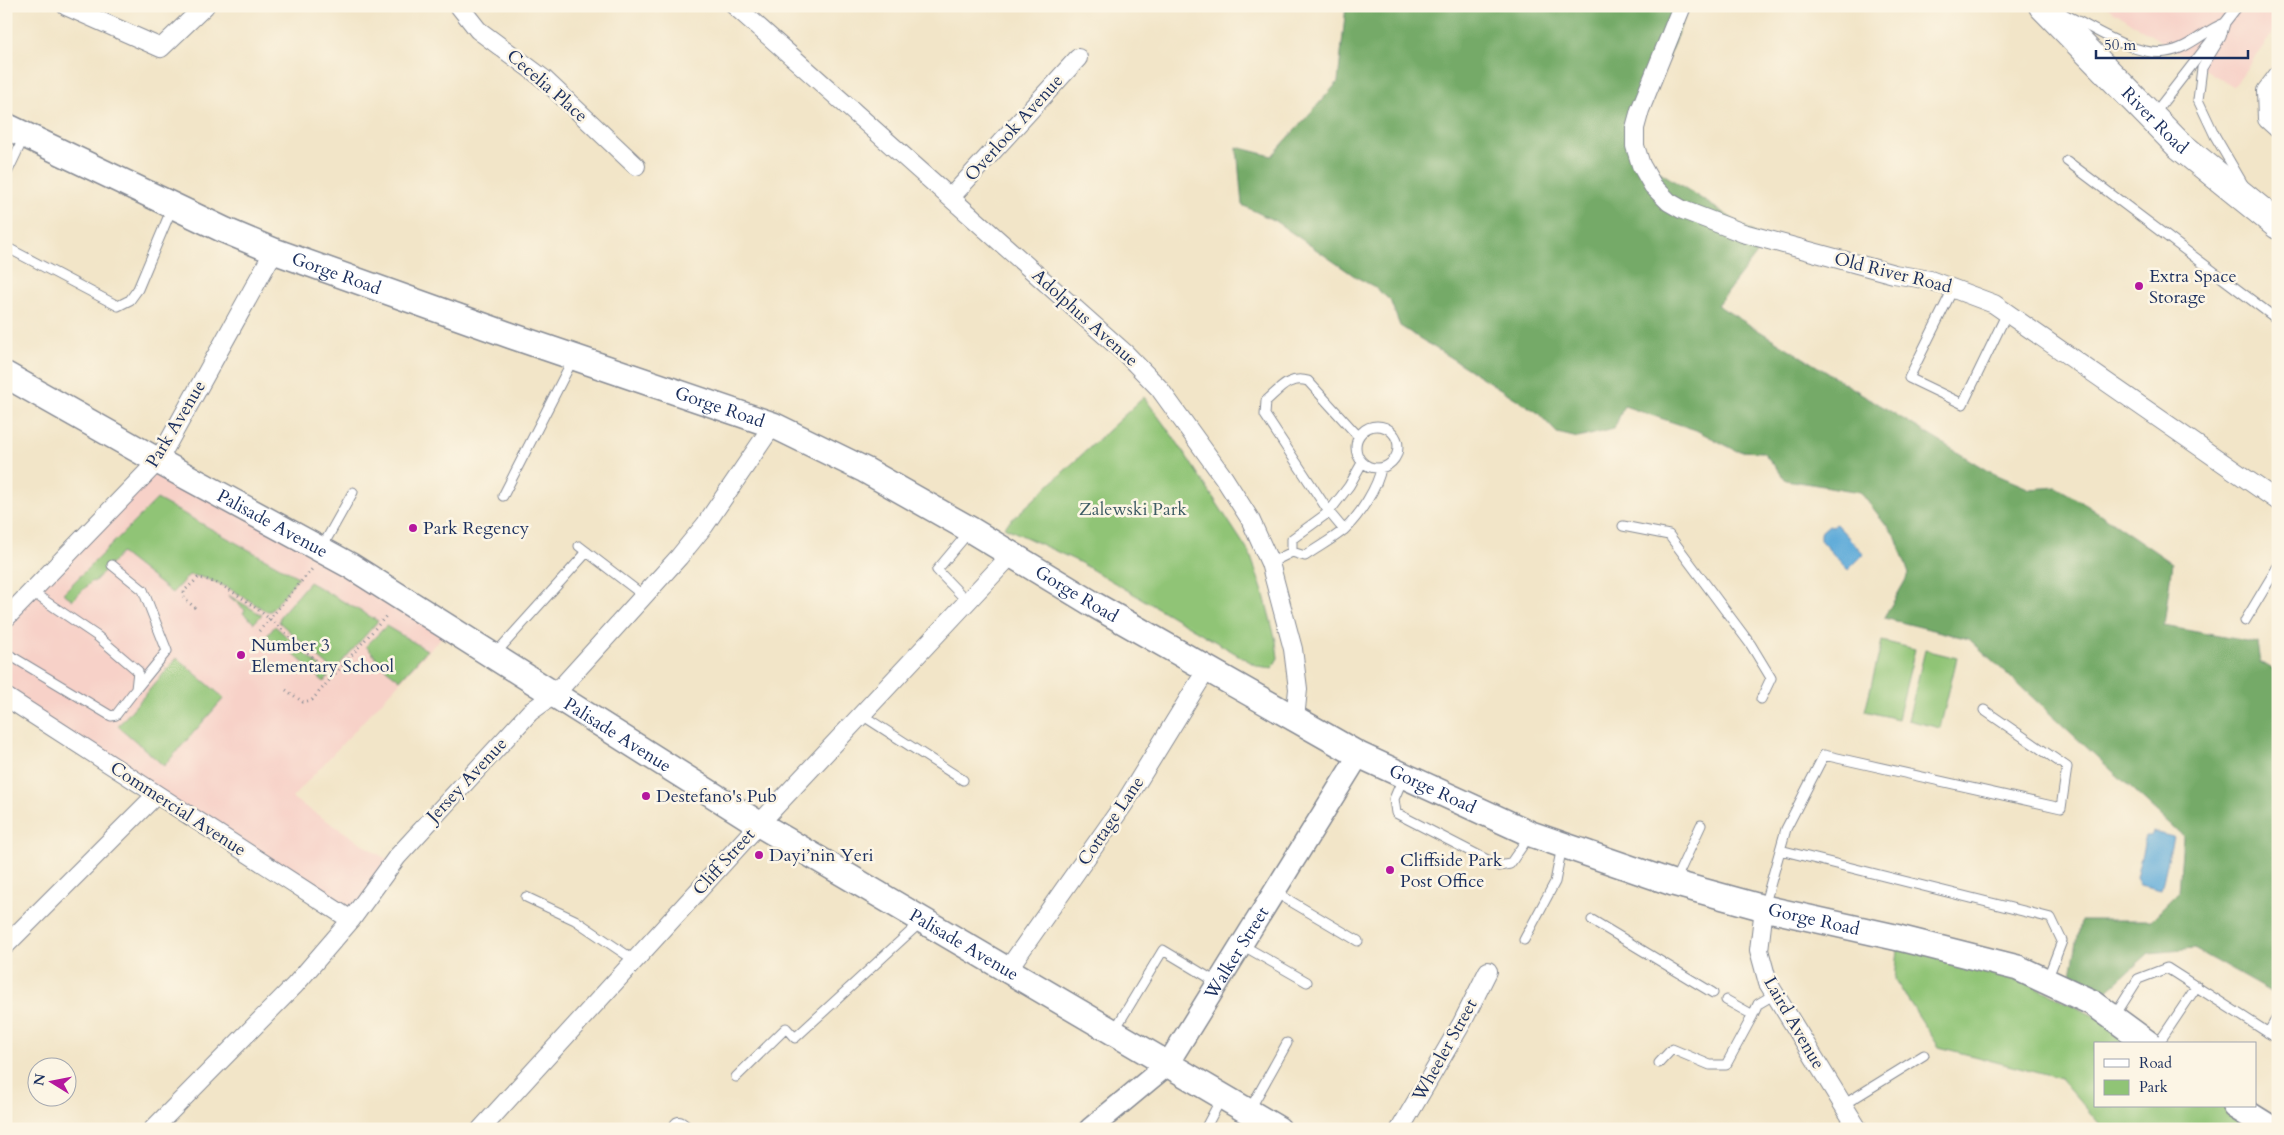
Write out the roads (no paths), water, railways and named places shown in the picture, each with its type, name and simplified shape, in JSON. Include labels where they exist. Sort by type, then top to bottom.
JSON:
[{"type":"main road","name":"River Road","points":[[2043,6],[2178,144],[2278,224]]},
{"type":"main road","name":"Gorge Road","points":[[16,131],[274,251],[773,425],[865,470],[1359,755],[1531,834],[1673,883],[1764,908],[1976,956],[2018,968],[2093,1003],[2146,1042]]},
{"type":"main road","name":"Palisade Avenue","points":[[6,375],[158,461],[322,550],[399,596],[759,824],[1278,1129]]},
{"type":"main road","points":[[2238,1108],[2272,1129]]},
{"type":"street","points":[[66,6],[161,48],[205,6]]},
{"type":"street","name":"Cecelia Place","points":[[459,6],[478,30],[544,79],[636,166]]},
{"type":"street","name":"Adolphus Avenue","points":[[735,6],[951,197],[1152,380],[1250,519],[1270,563],[1293,649],[1298,689],[1295,719]]},
{"type":"street","name":"Old River Road","points":[[1682,6],[1640,110],[1635,128],[1635,146],[1641,165],[1653,186],[1669,202],[1683,210],[1743,233],[1954,287],[1994,304],[2278,501]]},
{"type":"street","name":"Overlook Avenue","points":[[951,197],[1078,58]]},
{"type":"street","points":[[2278,75],[2266,91],[2267,119],[2278,129]]},
{"type":"street","name":"Park Avenue","points":[[6,618],[158,461],[274,251]]},
{"type":"street","name":"Jersey Avenue","points":[[153,1129],[295,985],[351,920],[397,857],[530,712],[555,694],[644,596],[705,525],[773,425]]},
{"type":"street","name":"Cliff Street","points":[[481,1129],[759,824],[1012,555]]},
{"type":"street","name":"Cottage Lane","points":[[1008,969],[1124,804],[1207,669]]},
{"type":"street","name":"Commercial Avenue","points":[[6,697],[351,920]]},
{"type":"street","name":"Walker Street","points":[[1090,1129],[1167,1065],[1359,755]]},
{"type":"street","points":[[6,946],[156,795]]},
{"type":"street","name":"Laird Avenue","points":[[1764,908],[1759,950],[1768,983],[1858,1129]]},
{"type":"street","name":"Wheeler Street","points":[[1400,1129],[1462,1023],[1488,971]]},
{"type":"lane","points":[[2049,6],[2138,51],[2166,52],[2195,41],[2216,26],[2225,23]]},
{"type":"lane","points":[[2151,118],[2238,6]]},
{"type":"lane","points":[[2225,23],[2221,37],[2202,68],[2198,100],[2215,136],[2256,206]]},
{"type":"lane","points":[[6,175],[16,131]]},
{"type":"lane","points":[[2067,161],[2278,320]]},
{"type":"lane","points":[[6,247],[118,306],[130,300],[138,289],[173,205]]},
{"type":"lane","points":[[1954,287],[1909,378],[1963,404],[2007,313]]},
{"type":"lane","points":[[503,496],[575,357]]},
{"type":"lane","points":[[1344,530],[1329,512],[1265,415],[1266,401],[1291,380],[1300,378],[1308,381],[1358,436]]},
{"type":"lane","points":[[1376,426],[1389,429],[1394,434],[1398,448],[1397,454],[1388,466],[1382,468],[1375,468],[1362,463],[1356,450],[1358,436],[1363,431],[1376,426]]},
{"type":"lane","points":[[1292,552],[1292,539],[1329,512],[1349,486],[1362,463]]},
{"type":"lane","points":[[1270,563],[1292,552],[1305,556],[1344,530],[1373,491],[1380,478],[1382,468]]},
{"type":"lane","points":[[322,550],[353,492]]},
{"type":"lane","points":[[1623,526],[1669,535],[1751,645],[1771,678],[1761,699]]},
{"type":"lane","points":[[967,601],[937,570],[971,530]]},
{"type":"lane","points":[[579,546],[644,596]]},
{"type":"lane","points":[[493,655],[587,552]]},
{"type":"lane","points":[[6,653],[111,716],[116,715],[167,651],[143,590],[112,565]]},
{"type":"lane","points":[[2245,621],[2278,566]]},
{"type":"lane","points":[[32,592],[96,636],[138,672],[136,689]]},
{"type":"lane","points":[[1764,908],[1786,829],[1824,756],[2061,808],[2067,767],[1984,710]]},
{"type":"lane","points":[[862,715],[962,780]]},
{"type":"lane","points":[[1405,775],[1394,799],[1396,813],[1499,866],[1510,864],[1531,834]]},
{"type":"lane","points":[[1673,883],[1701,825]]},
{"type":"lane","points":[[1524,940],[1555,882],[1562,846]]},
{"type":"lane","points":[[1780,850],[2052,918],[2062,941],[2047,980]]},
{"type":"lane","points":[[1275,892],[1358,941]]},
{"type":"lane","points":[[526,897],[575,920],[634,960]]},
{"type":"lane","points":[[736,1077],[786,1028],[795,1038],[924,920]]},
{"type":"lane","points":[[1592,920],[1713,993]]},
{"type":"lane","points":[[1242,945],[1307,982]]},
{"type":"lane","points":[[1114,1033],[1163,950],[1218,983]]},
{"type":"lane","points":[[2114,1017],[2138,979],[2167,968],[2278,1039]]},
{"type":"lane","points":[[2159,1042],[2196,986]]},
{"type":"lane","points":[[1659,1063],[1672,1049],[1710,1066],[1726,1065],[1758,1004],[1775,994]]},
{"type":"lane","points":[[1726,1000],[1753,1015]]},
{"type":"lane","points":[[2268,1033],[2278,1016]]},
{"type":"lane","points":[[1248,1111],[1287,1043]]},
{"type":"lane","points":[[1843,1105],[1924,1055]]},
{"type":"lane","points":[[1205,1129],[1222,1096]]},
{"type":"water","points":[[1836,524],[1864,554],[1848,570],[1820,540],[1820,533],[1829,525]]},
{"type":"water","points":[[2153,832],[2173,837],[2161,890],[2140,885],[2136,878],[2146,836],[2151,836]]},
{"type":"place","name":"Extra Space Storage","points":[[2139,286]]},
{"type":"place","name":"Park Regency","points":[[413,528]]},
{"type":"place","name":"Number 3 Elementary School","points":[[241,655]]},
{"type":"place","name":"Destefano's Pub","points":[[646,796]]},
{"type":"place","name":"Dayi’nin Yeri","points":[[759,855]]},
{"type":"place","name":"Cliffside Park Post Office","points":[[1390,870]]},
{"type":"park label","name":"Zalewski Park","points":[[1133,509]]}]
